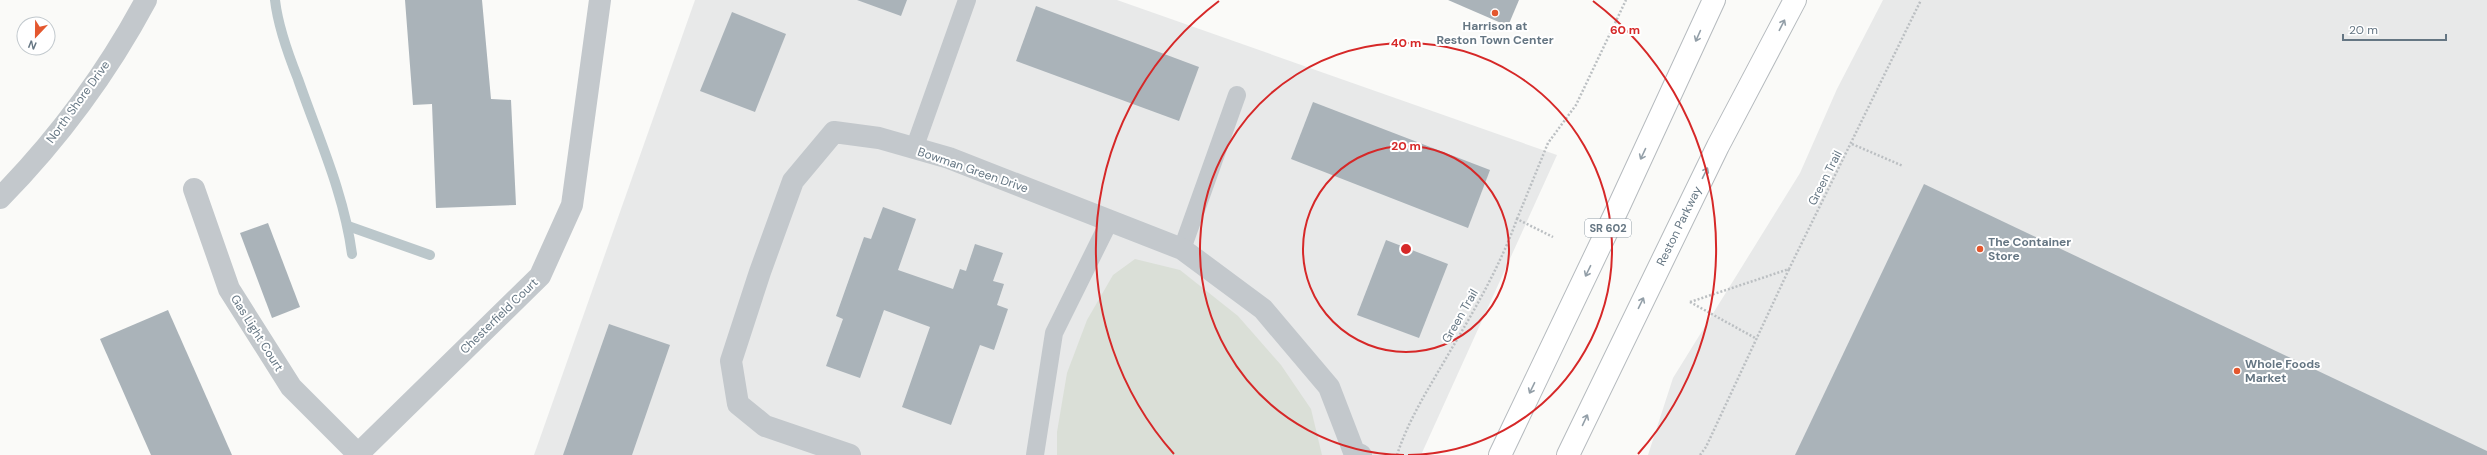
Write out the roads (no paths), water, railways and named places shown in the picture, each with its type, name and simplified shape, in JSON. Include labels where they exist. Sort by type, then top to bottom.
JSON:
[{"type":"main road","name":"SR 602","points":[[1500,455],[1618,208],[1714,0]]},
{"type":"main road","name":"Reston Parkway","points":[[1568,455],[1718,146],[1795,0]]},
{"type":"street","name":"North Shore Drive","points":[[0,198],[20,178],[78,106],[133,26],[146,0]]},
{"type":"street","name":"Chesterfield Court","points":[[358,455],[540,276],[572,205],[600,0]]},
{"type":"street","name":"Bowman Green Drive","points":[[837,453],[765,426],[738,404],[731,360],[793,181],[834,132],[879,138],[949,158],[1109,222],[1182,249],[1263,309],[1329,387],[1356,454]]},
{"type":"street","name":"Gas Light Court","points":[[194,188],[229,289],[291,387],[358,455]]},
{"type":"lane","points":[[914,149],[967,0]]},
{"type":"lane","points":[[1182,249],[1237,95]]},
{"type":"lane","points":[[1035,455],[1054,333],[1109,222]]},
{"type":"waterway","points":[[275,0],[278,20],[287,50],[337,187],[352,254]]},
{"type":"waterway","points":[[348,226],[430,255]]},
{"type":"place","name":"Harrison at Reston Town Center","points":[[1495,13]]},
{"type":"place","name":"The Container Store","points":[[1980,249]]},
{"type":"place","name":"Whole Foods Market","points":[[2237,371]]}]
